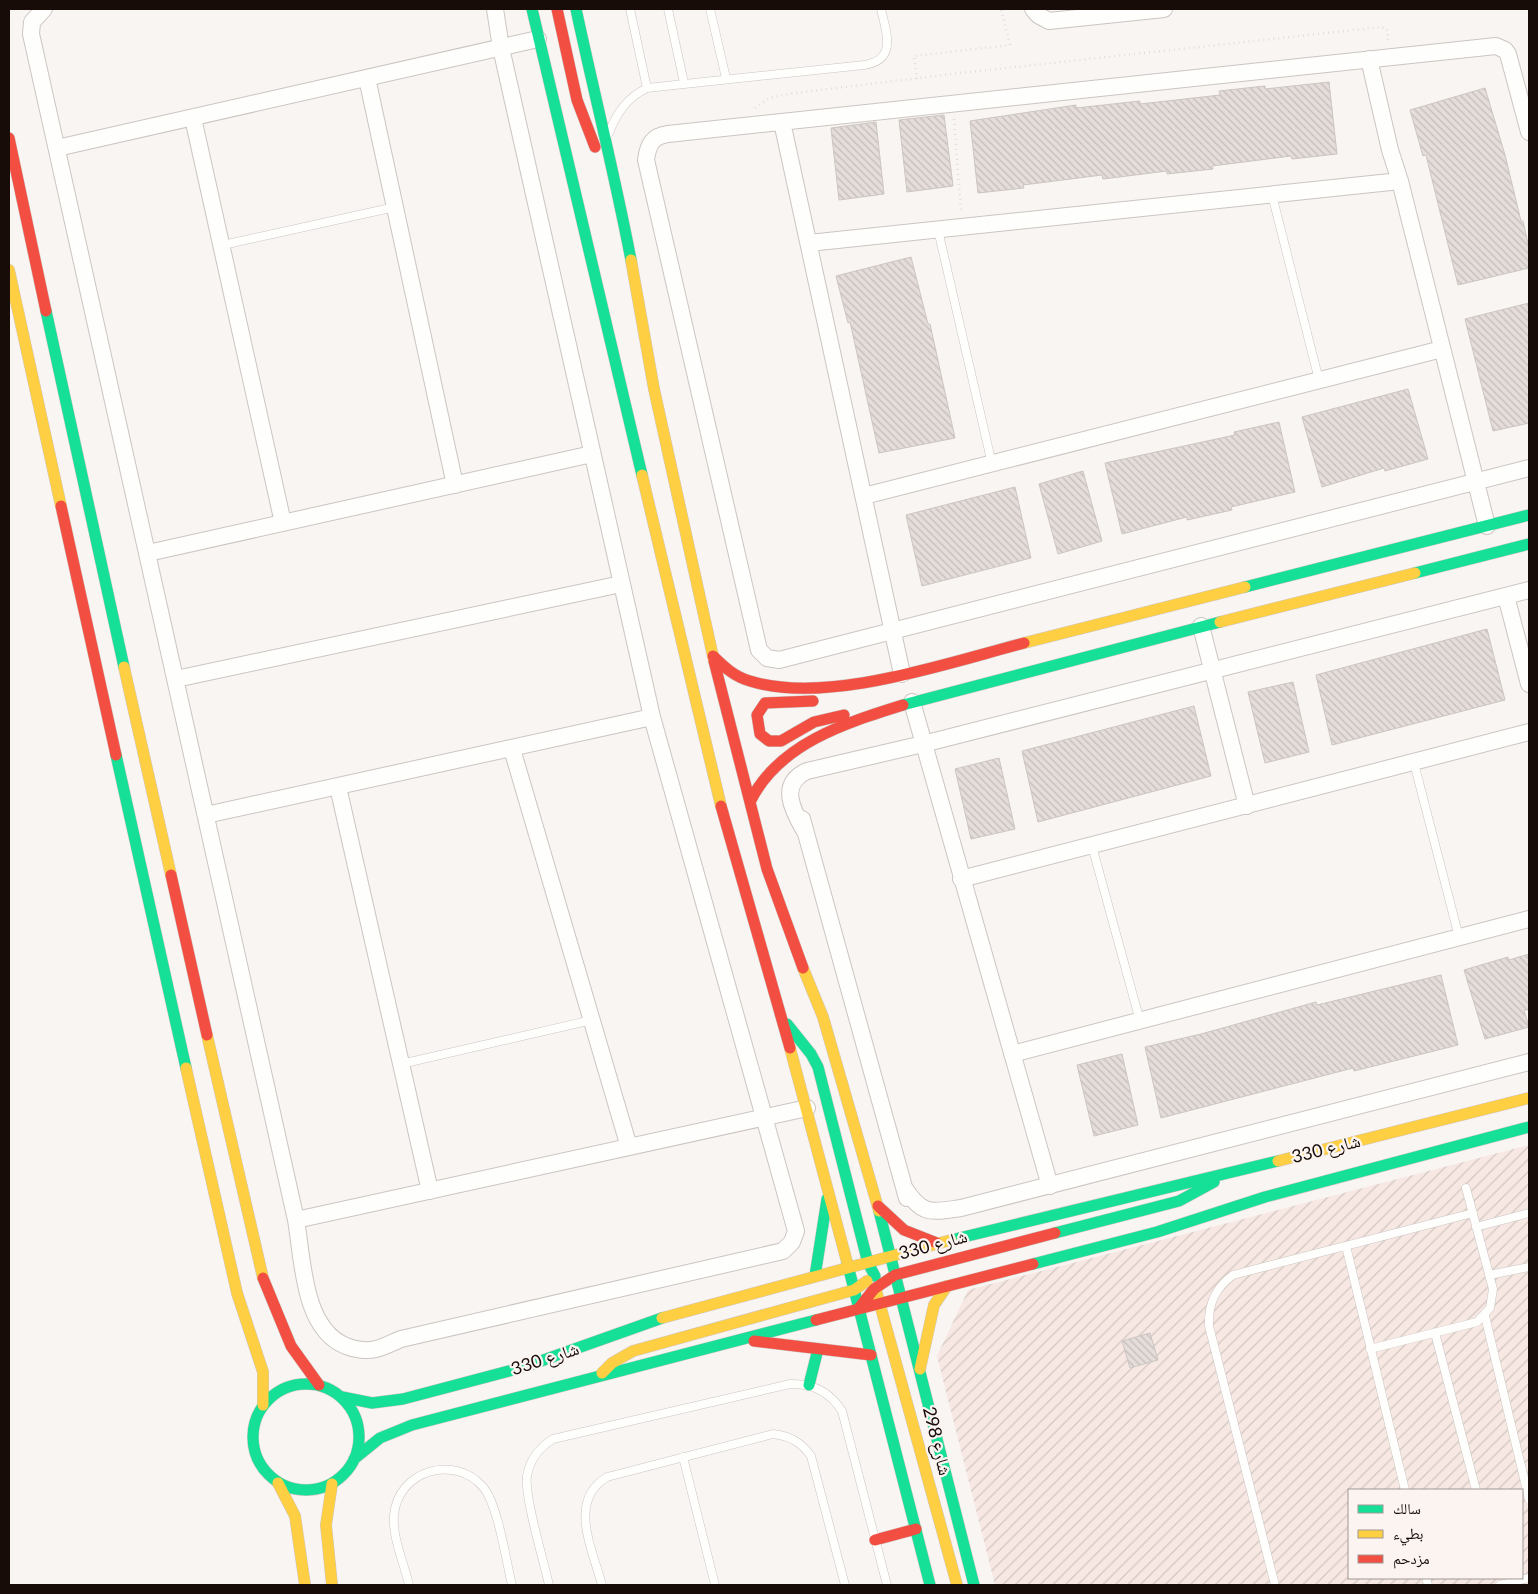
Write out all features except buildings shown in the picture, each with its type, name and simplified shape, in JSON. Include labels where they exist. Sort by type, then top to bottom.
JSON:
[{"type":"street","points":[[44,9],[35,16],[31,34],[296,1220],[306,1278],[316,1318],[333,1339],[349,1347],[367,1350],[376,1349],[401,1339],[783,1250],[792,1242],[795,1225],[652,717],[501,48],[494,9]]},
{"type":"street","points":[[532,9],[719,801],[747,905],[783,1019],[807,1108],[930,1585]]},
{"type":"street","points":[[557,9],[585,124],[596,150],[617,185]]},
{"type":"street","points":[[576,9],[605,144],[617,185]]},
{"type":"street","points":[[1033,9],[1038,15],[1049,21],[1164,9]]},
{"type":"street","points":[[57,148],[538,39]]},
{"type":"street","points":[[1529,132],[1506,50],[1491,47],[662,135],[651,142],[646,160],[759,650],[767,658],[779,660],[1529,468]]},
{"type":"street","points":[[1369,59],[1390,150],[1400,181],[1487,526]]},
{"type":"street","points":[[367,78],[455,485]]},
{"type":"street","points":[[193,118],[223,245],[283,523]]},
{"type":"street","points":[[782,122],[893,630],[894,676]]},
{"type":"street","points":[[9,138],[119,646],[258,1264],[287,1342],[296,1358],[319,1385]]},
{"type":"street","points":[[808,243],[1400,181]]},
{"type":"street","name":"شارع 298","points":[[617,185],[654,389],[714,656],[750,802],[778,903],[823,1017],[878,1206],[974,1585]]},
{"type":"street","points":[[9,270],[134,841],[235,1283],[263,1372],[263,1404]]},
{"type":"street","points":[[864,496],[1442,348]]},
{"type":"street","points":[[148,552],[592,454]]},
{"type":"street","points":[[714,656],[725,669],[740,679],[775,686],[827,686],[894,676],[1529,516]]},
{"type":"street","points":[[750,802],[764,776],[789,753],[838,728],[912,702],[1201,626],[1529,544]]},
{"type":"street","points":[[176,679],[621,584]]},
{"type":"street","points":[[1529,590],[831,766],[811,776],[800,791],[799,803],[804,830],[909,1208],[920,1219],[945,1216],[961,1208],[1529,1062]]},
{"type":"street","points":[[1506,596],[1529,684]]},
{"type":"street","points":[[1201,626],[1247,806]]},
{"type":"street","points":[[894,676],[872,687],[811,702],[765,703],[758,710],[759,733],[766,740],[780,742],[811,723],[887,704],[912,702]]},
{"type":"street","points":[[912,702],[1050,1186]]},
{"type":"street","points":[[206,815],[652,717]]},
{"type":"street","points":[[961,879],[1529,732]]},
{"type":"street","points":[[512,749],[629,1147]]},
{"type":"street","points":[[338,786],[430,1191]]},
{"type":"street","points":[[1012,1054],[1529,919]]},
{"type":"street","points":[[783,1019],[802,1041],[818,1067],[868,1262],[957,1585]]},
{"type":"street","name":"شارع 330","points":[[342,1397],[372,1403],[403,1399],[524,1367],[659,1319],[937,1242],[1330,1149],[1529,1098]]},
{"type":"street","points":[[296,1220],[807,1108]]},
{"type":"street","name":"شارع 330","points":[[354,1459],[380,1438],[412,1425],[900,1297],[1157,1232],[1265,1196],[1529,1127]]},
{"type":"street","points":[[598,1377],[612,1363],[633,1351],[854,1290],[874,1281],[895,1275],[1179,1201],[1204,1189],[1229,1172]]},
{"type":"street","points":[[815,1276],[829,1191]]},
{"type":"street","points":[[878,1206],[904,1230],[937,1242]]},
{"type":"street","points":[[859,1308],[890,1256]]},
{"type":"street","points":[[848,1268],[900,1297]]},
{"type":"street","points":[[920,1372],[934,1305],[946,1286]]},
{"type":"street","points":[[741,1340],[871,1355]]},
{"type":"street","points":[[809,1385],[818,1349]]},
{"type":"street","points":[[278,1483],[299,1490],[311,1490],[332,1484],[349,1469],[354,1459],[359,1437],[358,1426],[352,1410],[342,1397],[333,1390],[319,1385],[301,1383],[290,1386],[275,1393],[263,1404],[253,1425],[253,1447],[262,1468],[278,1483],[295,1516],[305,1585]]},
{"type":"street","points":[[332,1484],[326,1525],[332,1585]]},
{"type":"street","points":[[875,1540],[916,1529]]},
{"type":"lane","points":[[630,9],[647,88]]},
{"type":"lane","points":[[668,9],[684,82]]},
{"type":"lane","points":[[710,9],[726,78]]},
{"type":"lane","points":[[605,144],[621,108],[628,100],[647,88],[684,82],[864,65],[876,62],[885,53],[888,41],[881,9]]},
{"type":"lane","points":[[1272,195],[1319,380]]},
{"type":"lane","points":[[223,245],[395,207]]},
{"type":"lane","points":[[938,230],[992,464]]},
{"type":"lane","points":[[1414,763],[1459,937]]},
{"type":"lane","points":[[1092,846],[1140,1021]]},
{"type":"lane","points":[[401,1064],[592,1020]]},
{"type":"lane","points":[[1370,1348],[1477,1322],[1485,1316],[1493,1298],[1489,1275],[1466,1188]]},
{"type":"lane","points":[[1276,1585],[1209,1326],[1210,1306],[1218,1289],[1233,1276],[1473,1213]]},
{"type":"lane","points":[[1476,1227],[1529,1213]]},
{"type":"lane","points":[[1346,1246],[1405,1489]]},
{"type":"lane","points":[[1489,1275],[1529,1267]]},
{"type":"lane","points":[[1485,1316],[1529,1499]]},
{"type":"lane","points":[[1435,1333],[1476,1489]]},
{"type":"lane","points":[[549,1585],[527,1486],[530,1466],[545,1444],[553,1439],[790,1384],[809,1385],[826,1393],[842,1412],[887,1585]]},
{"type":"lane","points":[[602,1585],[584,1514],[591,1492],[607,1477],[764,1434],[783,1435],[799,1442],[812,1456],[845,1585]]},
{"type":"lane","points":[[683,1457],[716,1585]]},
{"type":"lane","points":[[410,1585],[394,1529],[394,1514],[398,1500],[405,1487],[417,1477],[430,1471],[445,1468],[473,1477],[484,1488],[491,1500],[512,1585]]},
{"type":"lane","points":[[1500,1585],[1529,1578]]},
{"type":"path","points":[[917,79],[914,56],[1010,45],[1001,9]]},
{"type":"path","points":[[756,124],[755,109],[769,98],[917,79],[1383,27],[1387,29],[1390,57]]},
{"type":"path","points":[[953,105],[962,227]]},
{"type":"shaded area","points":[[1529,1145],[1529,1585],[995,1585],[937,1356],[968,1290]]},
{"type":"traffic: fast","points":[[532,9],[642,475]]},
{"type":"traffic: fast","points":[[576,9],[631,260]]},
{"type":"traffic: fast","points":[[46,311],[124,667]]},
{"type":"traffic: fast","points":[[1245,587],[1529,515]]},
{"type":"traffic: fast","points":[[1415,573],[1529,544]]},
{"type":"traffic: fast","points":[[903,705],[1220,622]]},
{"type":"traffic: fast","points":[[116,755],[186,1068]]},
{"type":"traffic: fast","points":[[787,1024],[811,1054],[818,1067],[868,1263],[875,1276]]},
{"type":"traffic: fast","points":[[1033,1264],[1157,1232],[1265,1197],[1529,1127]]},
{"type":"traffic: fast","points":[[951,1240],[1278,1161]]},
{"type":"traffic: fast","points":[[1055,1233],[1179,1201],[1214,1182]]},
{"type":"traffic: fast","points":[[815,1276],[827,1199]]},
{"type":"traffic: fast","points":[[879,1211],[974,1585]]},
{"type":"traffic: fast","points":[[847,1262],[930,1585]]},
{"type":"traffic: fast","points":[[342,1397],[372,1403],[403,1399],[524,1367],[662,1318]]},
{"type":"traffic: fast","points":[[354,1459],[380,1438],[412,1425],[816,1320]]},
{"type":"traffic: fast","points":[[809,1385],[818,1349]]},
{"type":"traffic: fast","points":[[306,1384],[326,1388],[344,1399],[355,1417],[359,1437],[355,1457],[344,1475],[326,1486],[306,1490],[286,1486],[268,1475],[257,1457],[253,1437],[257,1417],[268,1399],[286,1388],[306,1384]]},
{"type":"traffic: slow","points":[[631,260],[654,389],[714,661]]},
{"type":"traffic: slow","points":[[9,270],[61,506]]},
{"type":"traffic: slow","points":[[642,475],[721,806]]},
{"type":"traffic: slow","points":[[1220,622],[1415,573]]},
{"type":"traffic: slow","points":[[1024,643],[1245,587]]},
{"type":"traffic: slow","points":[[124,667],[171,875]]},
{"type":"traffic: slow","points":[[803,968],[823,1017],[879,1211]]},
{"type":"traffic: slow","points":[[207,1035],[263,1278]]},
{"type":"traffic: slow","points":[[790,1048],[847,1262]]},
{"type":"traffic: slow","points":[[186,1068],[237,1293],[263,1372],[263,1405]]},
{"type":"traffic: slow","points":[[1278,1161],[1529,1098]]},
{"type":"traffic: slow","points":[[662,1318],[951,1240]]},
{"type":"traffic: slow","points":[[602,1373],[612,1363],[633,1351],[854,1290],[867,1281]]},
{"type":"traffic: slow","points":[[920,1369],[934,1305],[947,1286]]},
{"type":"traffic: slow","points":[[876,1290],[957,1585]]},
{"type":"traffic: slow","points":[[278,1483],[295,1516],[305,1585]]},
{"type":"traffic: slow","points":[[332,1484],[326,1525],[332,1585]]},
{"type":"traffic: jam","points":[[557,9],[577,100],[595,147]]},
{"type":"traffic: jam","points":[[9,138],[46,311]]},
{"type":"traffic: jam","points":[[61,506],[116,755]]},
{"type":"traffic: jam","points":[[713,656],[730,671],[750,681],[781,687],[814,688],[850,685],[887,678],[1024,643]]},
{"type":"traffic: jam","points":[[714,661],[767,869],[803,968]]},
{"type":"traffic: jam","points":[[813,701],[765,703],[757,715],[760,734],[769,741],[781,741],[814,722],[844,715]]},
{"type":"traffic: jam","points":[[750,802],[762,782],[778,765],[815,738],[836,728],[903,705]]},
{"type":"traffic: jam","points":[[721,806],[790,1048]]},
{"type":"traffic: jam","points":[[171,875],[207,1035]]},
{"type":"traffic: jam","points":[[878,1206],[904,1230],[937,1243]]},
{"type":"traffic: jam","points":[[859,1308],[874,1289],[895,1275],[1055,1233]]},
{"type":"traffic: jam","points":[[816,1320],[1033,1264]]},
{"type":"traffic: jam","points":[[263,1278],[291,1346],[319,1385]]},
{"type":"traffic: jam","points":[[754,1341],[871,1355]]},
{"type":"traffic: jam","points":[[875,1540],[916,1529]]}]
